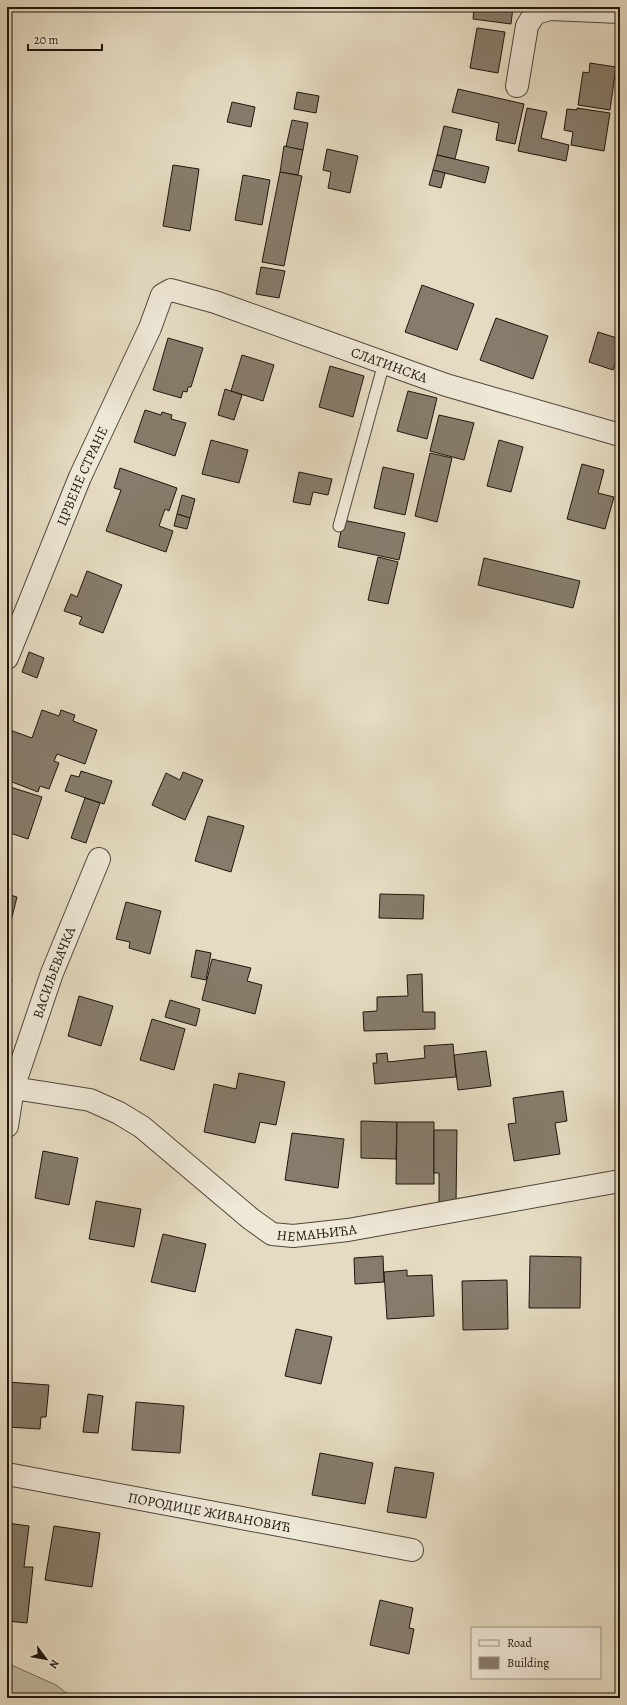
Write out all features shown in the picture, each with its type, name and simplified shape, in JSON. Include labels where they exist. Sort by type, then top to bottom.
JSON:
[{"type":"street","points":[[517,86],[527,26],[535,13],[550,9],[620,12]]},
{"type":"street","name":"СЛАТИНСКА","points":[[162,295],[171,290],[215,302],[446,385],[620,435]]},
{"type":"street","name":"ЦРВЕНЕ СТРАНЕ","points":[[7,658],[80,477],[150,328],[162,295]]},
{"type":"street","name":"ВАСИЉЕВАЧКА","points":[[10,1088],[52,973],[99,859]]},
{"type":"street","points":[[7,1126],[10,1088]]},
{"type":"street","name":"НЕМАЊИЋА","points":[[10,1088],[90,1100],[119,1113],[142,1127],[251,1219],[272,1234],[293,1236],[348,1230],[620,1181]]},
{"type":"street","name":"ПОРОДИЦЕ ЖИВАНОВИЋ","points":[[7,1474],[412,1550]]},
{"type":"lane","points":[[339,526],[384,363]]},
{"type":"shaded area","points":[[7,1663],[56,1685],[73,1698],[7,1698]]},
{"type":"building","points":[[474,7],[513,7],[511,24],[473,19]]},
{"type":"building","points":[[477,28],[505,32],[498,73],[470,68]]},
{"type":"building","points":[[590,63],[616,67],[610,110],[578,105],[583,72],[589,73]]},
{"type":"building","points":[[458,89],[524,104],[515,144],[496,140],[499,123],[452,112]]},
{"type":"building","points":[[297,92],[319,96],[316,113],[294,109]]},
{"type":"building","points":[[232,102],[255,107],[251,127],[227,122]]},
{"type":"building","points":[[527,108],[547,112],[541,138],[569,145],[566,161],[518,151]]},
{"type":"building","points":[[577,108],[610,113],[604,151],[571,145],[573,132],[564,130],[567,109],[577,110]]},
{"type":"building","points":[[292,120],[308,123],[303,150],[286,147]]},
{"type":"building","points":[[444,126],[462,130],[455,159],[437,155]]},
{"type":"building","points":[[284,146],[303,150],[298,175],[280,172]]},
{"type":"building","points":[[327,149],[358,156],[350,193],[328,188],[331,172],[323,170]]},
{"type":"building","points":[[437,155],[489,167],[485,183],[433,170]]},
{"type":"building","points":[[173,165],[199,169],[190,231],[163,226]]},
{"type":"building","points":[[433,170],[445,173],[441,188],[429,185]]},
{"type":"building","points":[[280,172],[302,176],[284,266],[262,262]]},
{"type":"building","points":[[243,175],[270,180],[262,225],[235,220]]},
{"type":"building","points":[[261,267],[285,271],[279,298],[256,294]]},
{"type":"building","points":[[422,285],[474,304],[457,350],[405,332]]},
{"type":"building","points":[[496,318],[548,336],[533,379],[480,360]]},
{"type":"building","points":[[598,332],[620,339],[620,347],[613,370],[589,362]]},
{"type":"building","points":[[168,338],[203,348],[191,387],[188,387],[187,392],[183,391],[181,398],[153,390]]},
{"type":"building","points":[[242,355],[274,365],[263,401],[231,391]]},
{"type":"building","points":[[330,366],[364,376],[353,417],[319,407]]},
{"type":"building","points":[[225,389],[242,395],[234,420],[218,415]]},
{"type":"building","points":[[408,391],[437,398],[427,439],[397,431]]},
{"type":"building","points":[[145,410],[161,415],[162,412],[172,415],[171,419],[186,423],[175,456],[134,442]]},
{"type":"building","points":[[439,415],[474,423],[464,460],[430,451]]},
{"type":"building","points":[[211,440],[248,450],[239,483],[202,474]]},
{"type":"building","points":[[499,440],[523,447],[511,492],[487,486]]},
{"type":"building","points":[[430,453],[452,458],[437,522],[415,516]]},
{"type":"building","points":[[582,464],[604,470],[598,493],[614,497],[605,529],[567,519]]},
{"type":"building","points":[[383,467],[414,474],[405,515],[374,508]]},
{"type":"building","points":[[120,468],[177,488],[169,511],[165,509],[159,526],[173,531],[166,552],[106,531],[121,490],[114,488]]},
{"type":"building","points":[[299,472],[332,479],[328,495],[313,492],[310,505],[293,502]]},
{"type":"building","points":[[182,495],[195,499],[190,518],[177,514]]},
{"type":"building","points":[[177,514],[190,518],[187,529],[174,526]]},
{"type":"building","points":[[343,520],[405,533],[399,560],[338,547]]},
{"type":"building","points":[[378,557],[398,562],[388,604],[368,600]]},
{"type":"building","points":[[484,558],[580,581],[573,608],[478,585]]},
{"type":"building","points":[[87,571],[122,585],[103,633],[79,624],[82,617],[64,611],[71,594],[77,597]]},
{"type":"building","points":[[29,652],[44,658],[37,678],[22,672]]},
{"type":"building","points":[[42,710],[59,716],[61,710],[75,715],[73,721],[97,730],[85,764],[57,754],[54,761],[59,763],[49,789],[40,786],[38,792],[7,780],[7,729],[32,738]]},
{"type":"building","points":[[81,771],[112,781],[104,804],[65,791],[71,775],[79,777]]},
{"type":"building","points":[[183,772],[203,780],[185,820],[152,805],[166,773],[180,780]]},
{"type":"building","points":[[7,786],[42,797],[28,839],[7,832]]},
{"type":"building","points":[[85,798],[100,803],[86,843],[71,838]]},
{"type":"building","points":[[208,816],[244,826],[231,872],[195,861]]},
{"type":"building","points":[[7,894],[17,897],[7,937]]},
{"type":"building","points":[[380,894],[424,895],[423,919],[379,918]]},
{"type":"building","points":[[126,902],[161,911],[150,954],[129,948],[130,942],[116,939]]},
{"type":"building","points":[[196,950],[211,953],[206,980],[191,977]]},
{"type":"building","points":[[212,959],[251,968],[247,981],[262,985],[255,1014],[202,1000]]},
{"type":"building","points":[[422,974],[423,1012],[435,1012],[435,1029],[364,1031],[363,1012],[377,1011],[377,997],[408,996],[407,975]]},
{"type":"building","points":[[7,978],[12,979],[7,1001]]},
{"type":"building","points":[[79,996],[113,1006],[101,1046],[68,1036]]},
{"type":"building","points":[[170,1000],[200,1009],[196,1026],[165,1017]]},
{"type":"building","points":[[152,1019],[185,1029],[174,1070],[140,1060]]},
{"type":"building","points":[[453,1044],[456,1077],[375,1084],[373,1063],[377,1063],[376,1054],[387,1053],[388,1062],[425,1058],[424,1046]]},
{"type":"building","points":[[486,1051],[491,1086],[458,1090],[454,1055]]},
{"type":"building","points":[[239,1073],[285,1082],[276,1125],[260,1122],[255,1143],[204,1132],[214,1084],[236,1089]]},
{"type":"building","points":[[563,1091],[567,1121],[555,1123],[560,1154],[514,1161],[508,1124],[516,1123],[513,1098]]},
{"type":"building","points":[[361,1121],[397,1122],[396,1159],[361,1158]]},
{"type":"building","points":[[397,1122],[434,1122],[434,1184],[396,1184]]},
{"type":"building","points":[[434,1130],[457,1130],[456,1203],[439,1203],[439,1173],[434,1173]]},
{"type":"building","points":[[292,1133],[344,1139],[338,1188],[285,1180]]},
{"type":"building","points":[[43,1151],[78,1158],[69,1205],[35,1198]]},
{"type":"building","points":[[96,1201],[141,1209],[134,1247],[89,1239]]},
{"type":"building","points":[[163,1234],[206,1244],[195,1292],[151,1282]]},
{"type":"building","points":[[383,1256],[384,1282],[355,1284],[354,1258]]},
{"type":"building","points":[[530,1256],[581,1257],[580,1308],[529,1308]]},
{"type":"building","points":[[407,1270],[407,1276],[432,1275],[434,1316],[387,1319],[384,1272]]},
{"type":"building","points":[[507,1280],[508,1329],[463,1330],[462,1281]]},
{"type":"building","points":[[296,1329],[332,1337],[321,1384],[285,1376]]},
{"type":"building","points":[[7,1382],[49,1385],[46,1417],[41,1417],[40,1429],[7,1427]]},
{"type":"building","points":[[88,1394],[103,1396],[98,1433],[83,1432]]},
{"type":"building","points":[[136,1402],[184,1406],[180,1453],[132,1450]]},
{"type":"building","points":[[320,1453],[373,1463],[365,1504],[312,1495]]},
{"type":"building","points":[[395,1467],[434,1473],[426,1518],[387,1512]]},
{"type":"building","points":[[7,1523],[29,1526],[24,1567],[33,1567],[27,1623],[7,1621]]},
{"type":"building","points":[[54,1526],[100,1533],[92,1587],[45,1580]]},
{"type":"building","points":[[380,1600],[413,1608],[409,1628],[414,1629],[409,1654],[370,1645]]}]
